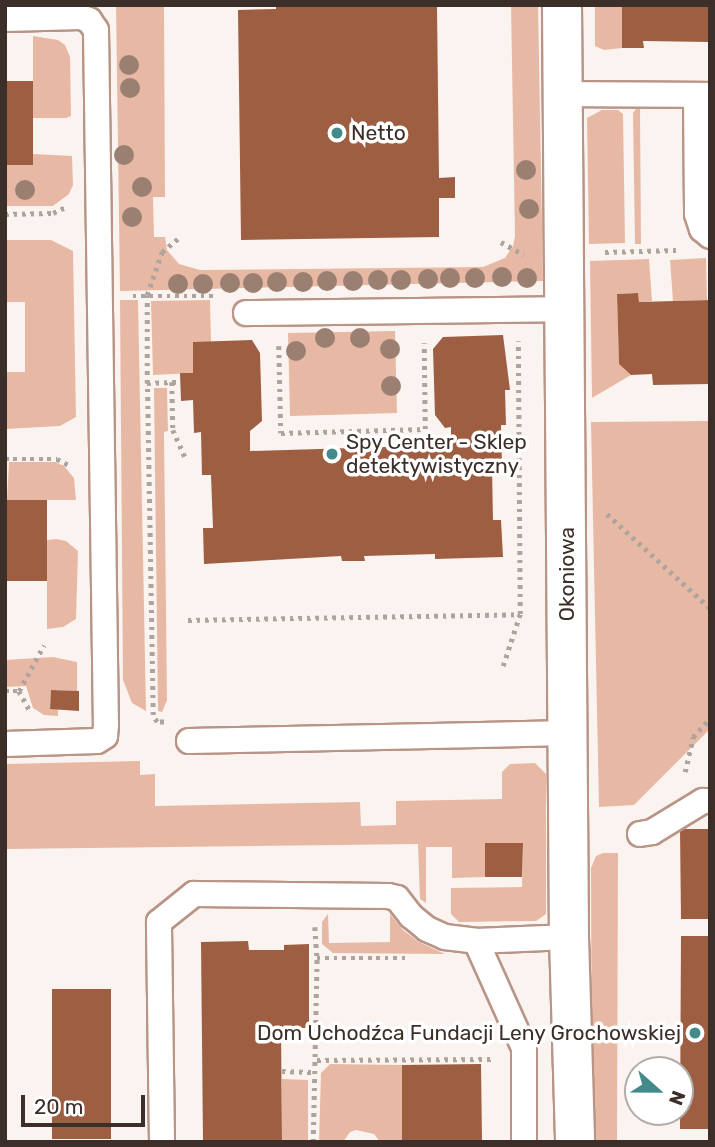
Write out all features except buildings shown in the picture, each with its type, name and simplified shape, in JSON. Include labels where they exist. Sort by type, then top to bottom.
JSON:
[{"type":"street","name":"Okoniowa","points":[[562,5],[566,252],[569,937],[575,1142]]},
{"type":"lane","points":[[5,19],[81,17],[89,20],[96,30],[106,726],[105,736],[97,741],[5,744]]},
{"type":"lane","points":[[564,94],[703,95],[697,214],[709,235]]},
{"type":"lane","points":[[246,313],[566,309]]},
{"type":"lane","points":[[189,741],[568,733]]},
{"type":"lane","points":[[640,834],[652,832],[701,804]]},
{"type":"lane","points":[[162,1142],[159,922],[194,894],[388,895],[397,898],[411,916],[427,929],[445,937],[476,941],[569,937]]},
{"type":"lane","points":[[476,941],[524,1048],[524,1142]]},
{"type":"path","points":[[566,252],[672,252],[709,235]]},
{"type":"path","points":[[167,723],[157,722],[153,715],[147,295],[162,252],[181,236]]},
{"type":"path","points":[[131,296],[215,295],[246,313]]},
{"type":"path","points":[[278,312],[281,433],[425,429],[424,311]]},
{"type":"path","points":[[503,666],[520,614],[518,333]]},
{"type":"path","points":[[172,382],[173,430],[186,457]]},
{"type":"path","points":[[148,383],[180,382]]},
{"type":"path","points":[[5,459],[57,459],[74,469]]},
{"type":"path","points":[[567,498],[606,513],[710,608]]},
{"type":"path","points":[[188,620],[520,614]]},
{"type":"path","points":[[19,691],[44,645]]},
{"type":"path","points":[[5,691],[19,691]]},
{"type":"path","points":[[19,691],[34,715]]},
{"type":"path","points":[[701,804],[684,767],[692,737],[710,718]]},
{"type":"path","points":[[302,927],[315,927],[317,958],[317,1060],[313,1142]]},
{"type":"path","points":[[317,958],[411,957]]},
{"type":"path","points":[[317,1060],[524,1059]]},
{"type":"path","points":[[282,1071],[316,1072]]},
{"type":"path","points":[[356,1142],[369,1142]]},
{"type":"shaded area","points":[[116,5],[164,5],[165,197],[153,197],[154,237],[165,237],[167,250],[179,264],[200,270],[483,267],[505,258],[513,246],[515,236],[511,5],[538,5],[543,281],[120,291]]},
{"type":"shaded area","points":[[595,5],[622,5],[622,48],[604,50],[595,46]]},
{"type":"shaded area","points":[[33,36],[58,40],[65,45],[70,57],[71,116],[33,118]]},
{"type":"shaded area","points":[[640,109],[641,244],[635,244],[633,113]]},
{"type":"shaded area","points":[[602,110],[618,110],[623,114],[625,243],[589,244],[587,118]]},
{"type":"shaded area","points":[[33,154],[72,156],[73,185],[69,194],[53,206],[5,206],[5,165],[33,165]]},
{"type":"shaded area","points":[[5,240],[51,240],[73,251],[76,417],[60,426],[5,429],[5,372],[25,372],[25,302],[5,302]]},
{"type":"shaded area","points":[[706,258],[707,300],[673,301],[670,260]]},
{"type":"shaded area","points":[[649,259],[652,301],[639,302],[638,293],[617,294],[619,364],[631,375],[592,398],[590,261]]},
{"type":"shaded area","points":[[120,300],[138,300],[146,711],[132,703],[123,680]]},
{"type":"shaded area","points":[[210,300],[211,342],[193,343],[193,373],[153,375],[151,301]]},
{"type":"shaded area","points":[[395,331],[397,413],[290,416],[288,333]]},
{"type":"shaded area","points":[[154,388],[167,388],[168,431],[164,432],[167,700],[162,712],[158,711]]},
{"type":"shaded area","points":[[710,421],[710,729],[634,805],[599,807],[591,422]]},
{"type":"shaded area","points":[[9,462],[55,462],[64,466],[74,478],[76,500],[7,500]]},
{"type":"shaded area","points":[[47,540],[66,541],[78,551],[76,619],[63,627],[47,629]]},
{"type":"shaded area","points":[[53,657],[77,662],[77,691],[51,690],[50,709],[58,709],[58,716],[44,715],[33,708],[26,686],[5,687],[5,660]]},
{"type":"shaded area","points":[[140,761],[140,775],[155,774],[155,806],[360,802],[361,826],[396,825],[396,801],[502,799],[502,772],[510,764],[535,763],[546,774],[546,914],[536,921],[459,922],[451,914],[451,888],[522,887],[523,844],[485,843],[485,877],[452,878],[452,847],[426,847],[426,903],[420,899],[418,844],[5,849],[5,764]]},
{"type":"shaded area","points":[[618,853],[617,1142],[594,1142],[592,1136],[591,868],[596,856]]},
{"type":"shaded area","points":[[328,914],[329,943],[390,942],[390,914],[403,930],[419,942],[445,954],[333,953],[322,944],[322,922]]},
{"type":"shaded area","points":[[330,1064],[402,1065],[402,1142],[380,1142],[374,1134],[356,1130],[350,1132],[343,1142],[319,1142],[321,1073]]},
{"type":"shaded area","points":[[282,1079],[308,1080],[308,1142],[282,1142]]},
{"type":"place","name":"Netto","points":[[337,133]]},
{"type":"place","name":"Spy Center - Sklep detektywistyczny","points":[[332,454]]},
{"type":"place","name":"Dom Uchodźca Fundacji Leny Grochowskiej","points":[[695,1033]]}]
